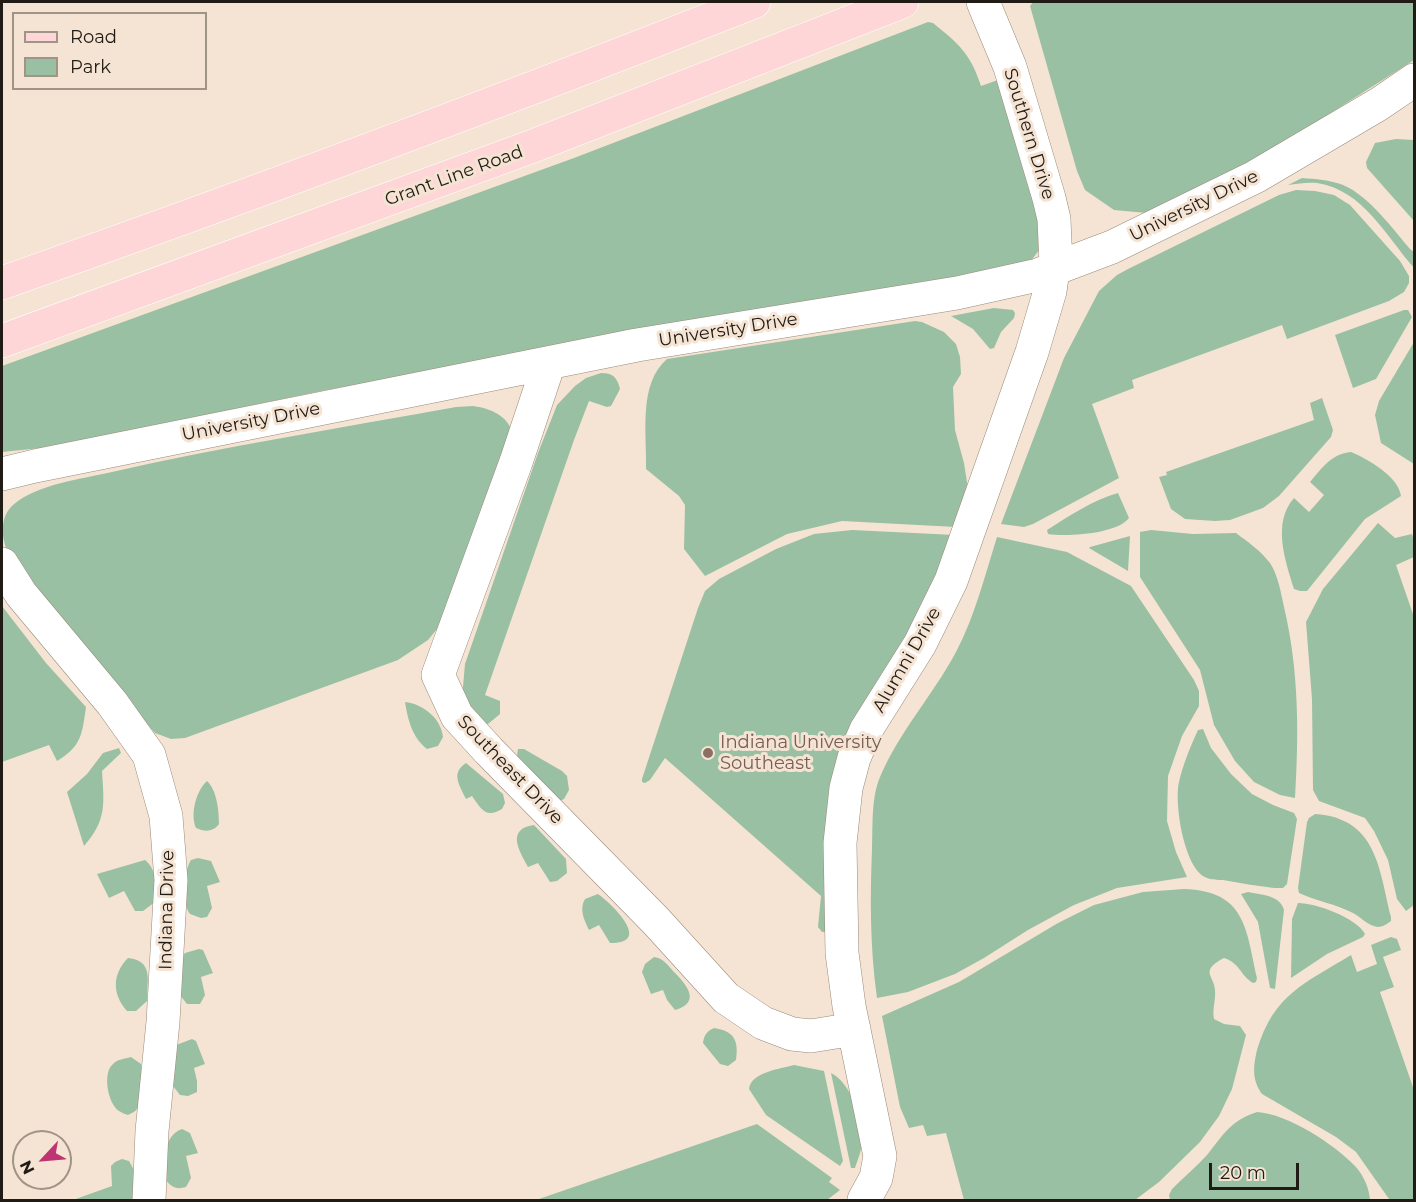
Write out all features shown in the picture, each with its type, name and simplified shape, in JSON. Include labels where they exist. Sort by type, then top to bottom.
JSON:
[{"type":"main road","points":[[2,283],[150,231],[514,96],[754,2]]},
{"type":"main road","name":"Grant Line Road","points":[[2,341],[522,151],[902,2]]},
{"type":"street","name":"Southern Drive","points":[[983,2],[1010,67],[1049,198],[1054,219],[1056,265],[1053,270]]},
{"type":"street","name":"University Drive","points":[[2,474],[637,345],[957,293],[1053,270],[1112,247],[1255,177],[1413,84]]},
{"type":"street","name":"Alumni Drive","points":[[864,1200],[876,1178],[880,1156],[844,980],[840,843],[846,788],[854,758],[866,730],[920,644],[951,582],[1032,352],[1050,291],[1053,270]]},
{"type":"street","name":"Southeast Drive","points":[[549,363],[516,462],[438,675],[457,716],[656,921],[726,998],[763,1023],[792,1034],[811,1036],[854,1029]]},
{"type":"street","name":"Indiana Drive","points":[[2,564],[21,594],[112,703],[149,755],[166,816],[171,880],[149,1200]]},
{"type":"green space","points":[[1033,2],[1414,2],[1414,60],[1271,151],[1147,213],[1114,210],[1085,190],[1077,171],[1030,6]]},
{"type":"green space","points":[[928,22],[942,30],[963,50],[973,65],[981,86],[998,80],[1036,204],[1043,245],[1030,262],[1011,273],[326,390],[51,447],[2,452],[2,366],[574,158]]},
{"type":"green space","points":[[1396,139],[1414,140],[1414,221],[1367,168],[1366,162],[1375,143]]},
{"type":"green space","points":[[1302,178],[1338,183],[1362,196],[1414,252],[1414,268],[1361,205],[1333,187],[1317,183],[1288,185]]},
{"type":"green space","points":[[1296,190],[1334,195],[1350,205],[1400,261],[1409,276],[1409,283],[1404,292],[1389,301],[1287,339],[1282,325],[1132,380],[1134,388],[1092,404],[1119,478],[1033,524],[1024,527],[1001,524],[1064,358],[1099,291],[1117,275],[1128,269],[1279,195]]},
{"type":"green space","points":[[994,308],[1013,310],[1015,313],[1014,318],[1001,332],[994,348],[990,349],[973,329],[951,316]]},
{"type":"green space","points":[[1408,310],[1412,317],[1376,379],[1353,388],[1335,335]]},
{"type":"green space","points":[[915,321],[944,332],[956,344],[960,357],[961,374],[953,387],[955,430],[964,463],[969,495],[956,527],[842,521],[787,534],[705,576],[684,549],[685,505],[679,496],[646,469],[646,410],[648,395],[658,369],[667,359]]},
{"type":"green space","points":[[1414,342],[1414,464],[1381,443],[1375,415],[1379,401]]},
{"type":"green space","points":[[601,373],[614,376],[620,389],[611,406],[607,407],[589,401],[485,695],[500,701],[500,714],[488,724],[480,725],[462,698],[465,664],[538,453],[557,405],[586,378]]},
{"type":"green space","points":[[1322,398],[1333,430],[1331,437],[1279,496],[1263,508],[1230,520],[1215,521],[1185,519],[1171,509],[1159,477],[1167,475],[1166,472],[1314,420],[1310,403]]},
{"type":"green space","points":[[456,407],[484,408],[505,419],[511,429],[442,623],[428,640],[398,660],[185,738],[171,739],[155,733],[116,689],[7,550],[5,544],[4,521],[13,505],[34,492],[60,483],[241,446]]},
{"type":"green space","points":[[1351,452],[1374,464],[1389,476],[1395,482],[1401,496],[1365,519],[1307,591],[1294,589],[1282,542],[1283,519],[1287,508],[1294,498],[1309,512],[1324,495],[1310,482],[1332,459]]},
{"type":"green space","points":[[1118,493],[1129,518],[1123,523],[1114,528],[1091,533],[1048,534],[1047,530],[1073,514]]},
{"type":"green space","points":[[1378,523],[1395,538],[1412,534],[1414,541],[1414,557],[1396,565],[1414,617],[1414,905],[1406,911],[1397,899],[1388,860],[1365,818],[1319,801],[1313,790],[1312,699],[1306,622],[1323,589]]},
{"type":"green space","points":[[852,530],[955,535],[933,603],[875,699],[825,932],[822,932],[818,927],[821,896],[665,758],[650,780],[645,783],[642,779],[705,591],[719,579],[776,549],[814,534]]},
{"type":"green space","points":[[1151,530],[1193,534],[1236,533],[1258,551],[1273,568],[1279,584],[1293,654],[1297,726],[1295,798],[1280,795],[1254,782],[1235,761],[1214,725],[1200,670],[1140,577],[1140,532]]},
{"type":"green space","points":[[1130,536],[1128,571],[1089,548],[1090,547]]},
{"type":"green space","points":[[997,537],[1067,552],[1131,586],[1194,680],[1199,691],[1199,706],[1182,736],[1168,776],[1167,821],[1176,852],[1187,877],[1117,888],[1074,905],[955,974],[908,992],[877,998],[871,905],[873,812],[877,785],[888,760],[947,668],[963,638]]},
{"type":"green space","points":[[2,606],[46,663],[86,707],[83,725],[76,744],[72,750],[57,761],[49,745],[2,762]]},
{"type":"green space","points":[[405,702],[424,709],[435,718],[443,737],[438,746],[427,749],[414,734]]},
{"type":"green space","points":[[1203,729],[1211,748],[1231,774],[1252,794],[1294,813],[1297,819],[1287,884],[1283,888],[1209,879],[1198,871],[1191,861],[1179,819],[1178,792],[1190,749],[1198,730]]},
{"type":"green space","points":[[119,748],[121,753],[102,771],[103,793],[100,820],[84,846],[67,792],[87,774],[103,753]]},
{"type":"green space","points":[[518,749],[524,749],[567,776],[569,790],[564,799],[555,803],[529,779],[519,764]]},
{"type":"green space","points":[[466,763],[503,794],[505,803],[502,809],[488,813],[472,796],[466,799],[457,775]]},
{"type":"green space","points":[[207,781],[215,795],[219,824],[214,829],[206,831],[196,828],[194,810],[197,797]]},
{"type":"green space","points":[[1315,814],[1336,818],[1351,825],[1363,836],[1378,864],[1391,921],[1378,927],[1374,926],[1346,910],[1299,893],[1307,822]]},
{"type":"green space","points":[[534,825],[566,859],[567,873],[557,881],[550,882],[538,863],[528,867],[519,848],[517,836],[520,831]]},
{"type":"green space","points":[[198,858],[211,861],[220,882],[207,886],[212,908],[207,917],[201,918],[190,914],[184,895],[188,866],[191,860]]},
{"type":"green space","points":[[145,860],[154,874],[155,902],[143,911],[135,911],[124,891],[109,898],[97,874]]},
{"type":"green space","points":[[1184,889],[1204,891],[1220,897],[1231,905],[1240,916],[1245,929],[1257,978],[1253,983],[1237,966],[1224,958],[1216,962],[1210,970],[1215,990],[1214,1019],[1224,1024],[1240,1026],[1246,1035],[1232,1089],[1219,1116],[1200,1142],[1159,1182],[1135,1200],[964,1200],[946,1133],[927,1136],[923,1125],[909,1128],[900,1107],[882,1016],[959,982],[1058,923],[1094,905],[1143,892]]},
{"type":"green space","points":[[1248,892],[1279,901],[1284,910],[1275,989],[1270,988],[1258,922],[1241,894]]},
{"type":"green space","points":[[598,894],[625,922],[629,930],[629,937],[623,942],[610,943],[599,925],[589,930],[583,914],[583,903],[585,899]]},
{"type":"green space","points":[[1298,903],[1335,912],[1354,922],[1365,934],[1327,954],[1291,978],[1292,919]]},
{"type":"green space","points":[[1391,937],[1397,939],[1401,950],[1383,957],[1394,987],[1380,992],[1414,1090],[1414,1200],[1389,1199],[1356,1152],[1336,1137],[1262,1094],[1256,1084],[1254,1073],[1257,1050],[1264,1031],[1272,1016],[1293,992],[1351,955],[1357,972],[1377,964],[1371,945]]},
{"type":"green space","points":[[203,950],[213,973],[201,977],[205,995],[200,1004],[187,1004],[180,995],[182,957],[185,953]]},
{"type":"green space","points":[[654,957],[665,962],[689,992],[688,1002],[683,1007],[675,1010],[663,990],[651,994],[642,972],[645,964]]},
{"type":"green space","points":[[128,958],[142,963],[148,979],[147,1001],[136,1011],[127,1011],[117,991],[119,971]]},
{"type":"green space","points":[[714,1028],[731,1034],[736,1042],[736,1060],[728,1066],[720,1064],[703,1043],[706,1034]]},
{"type":"green space","points":[[192,1039],[196,1041],[205,1064],[194,1068],[197,1092],[188,1096],[180,1095],[172,1081],[176,1045]]},
{"type":"green space","points":[[131,1057],[141,1064],[142,1087],[139,1105],[128,1115],[115,1107],[109,1095],[107,1081],[113,1064]]},
{"type":"green space","points":[[794,1065],[824,1071],[843,1161],[840,1166],[766,1115],[749,1089],[751,1083],[760,1075]]},
{"type":"green space","points":[[831,1073],[845,1085],[850,1093],[860,1121],[861,1151],[855,1168],[851,1168]]},
{"type":"green space","points":[[1257,1112],[1296,1124],[1346,1157],[1361,1174],[1370,1200],[1170,1200],[1169,1195],[1172,1189],[1207,1155],[1228,1129]]},
{"type":"green space","points":[[757,1124],[832,1178],[829,1182],[840,1190],[827,1200],[536,1200]]},
{"type":"green space","points":[[182,1129],[190,1133],[198,1153],[186,1156],[191,1178],[186,1187],[177,1188],[165,1179],[166,1150],[171,1137]]},
{"type":"green space","points":[[122,1159],[129,1161],[135,1172],[134,1200],[73,1200],[112,1186],[111,1166]]},
{"type":"place","name":"Indiana University Southeast","points":[[708,753]]}]
